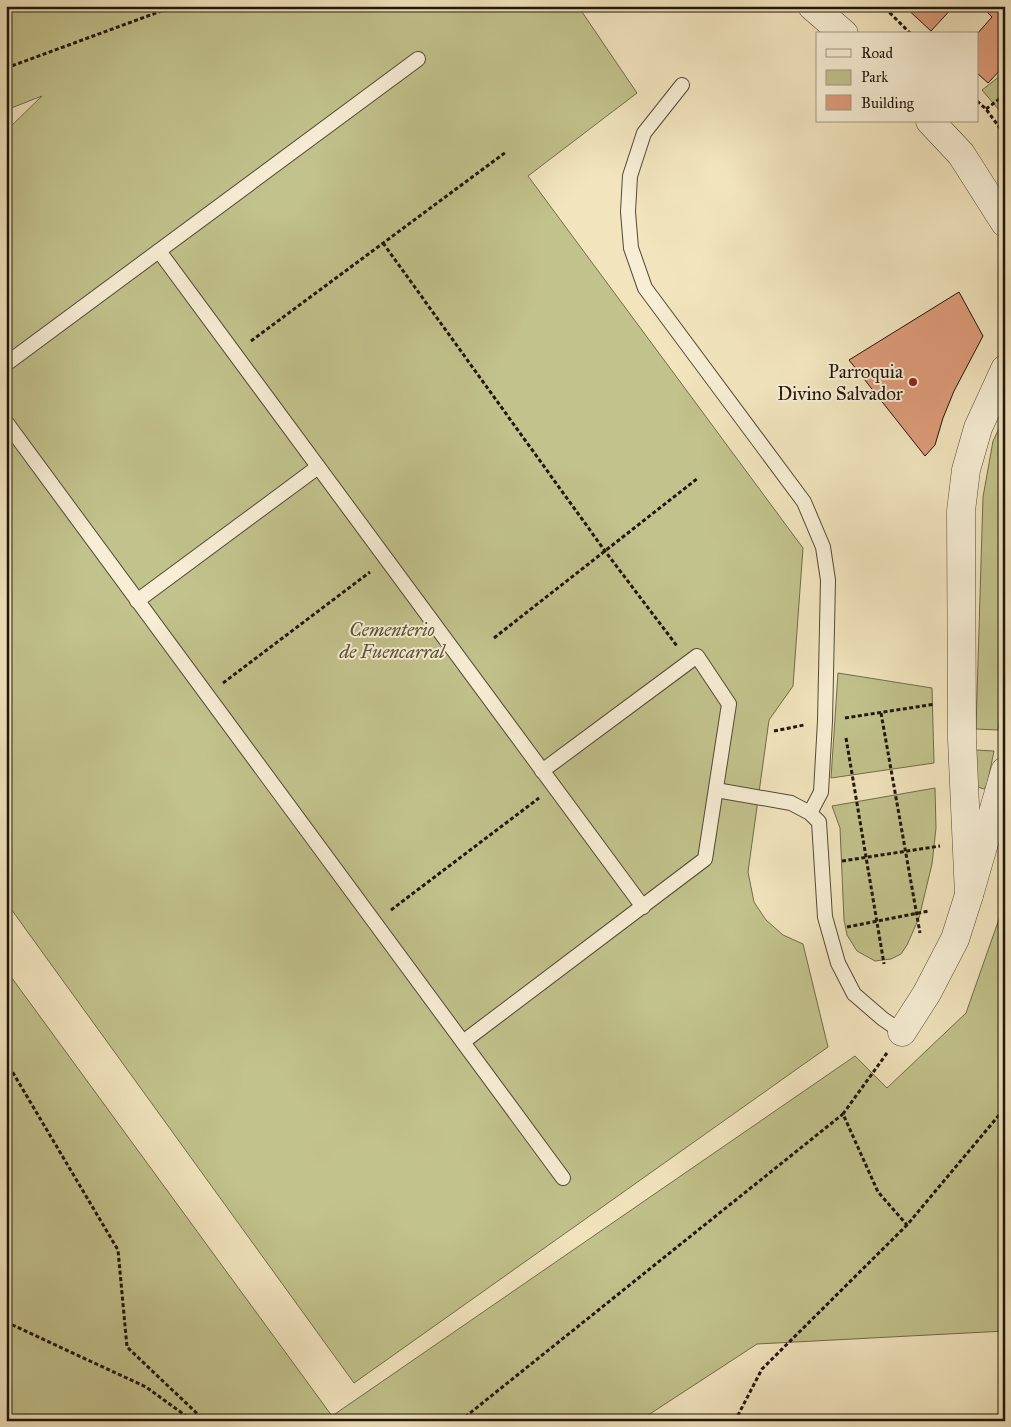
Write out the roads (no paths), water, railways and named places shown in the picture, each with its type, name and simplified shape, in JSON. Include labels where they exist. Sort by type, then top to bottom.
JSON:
[{"type":"street","points":[[822,9],[842,32]]},
{"type":"street","points":[[931,122],[961,154],[1005,223]]},
{"type":"street","points":[[969,895],[962,739],[961,511],[966,470],[978,428],[1005,369]]},
{"type":"street","points":[[902,1032],[927,993],[955,939],[1005,771]]},
{"type":"lane","points":[[6,364],[418,59]]},
{"type":"lane","points":[[682,85],[644,133],[630,176],[628,212],[631,248],[645,288],[804,502],[823,547],[828,580],[825,721],[821,792],[810,813]]},
{"type":"lane","points":[[159,251],[643,907]]},
{"type":"lane","points":[[6,422],[563,1178]]},
{"type":"lane","points":[[137,601],[318,467]]},
{"type":"lane","points":[[463,1042],[705,859],[729,704],[697,656],[542,771]]},
{"type":"lane","points":[[716,790],[792,803],[810,813],[819,822],[825,917],[838,963],[854,994],[883,1019],[902,1032]]},
{"type":"place","name":"Parroquia Divino Salvador","points":[[913,382]]},
{"type":"park label","name":"Cementerio de Fuencarral","points":[[392,640]]}]
